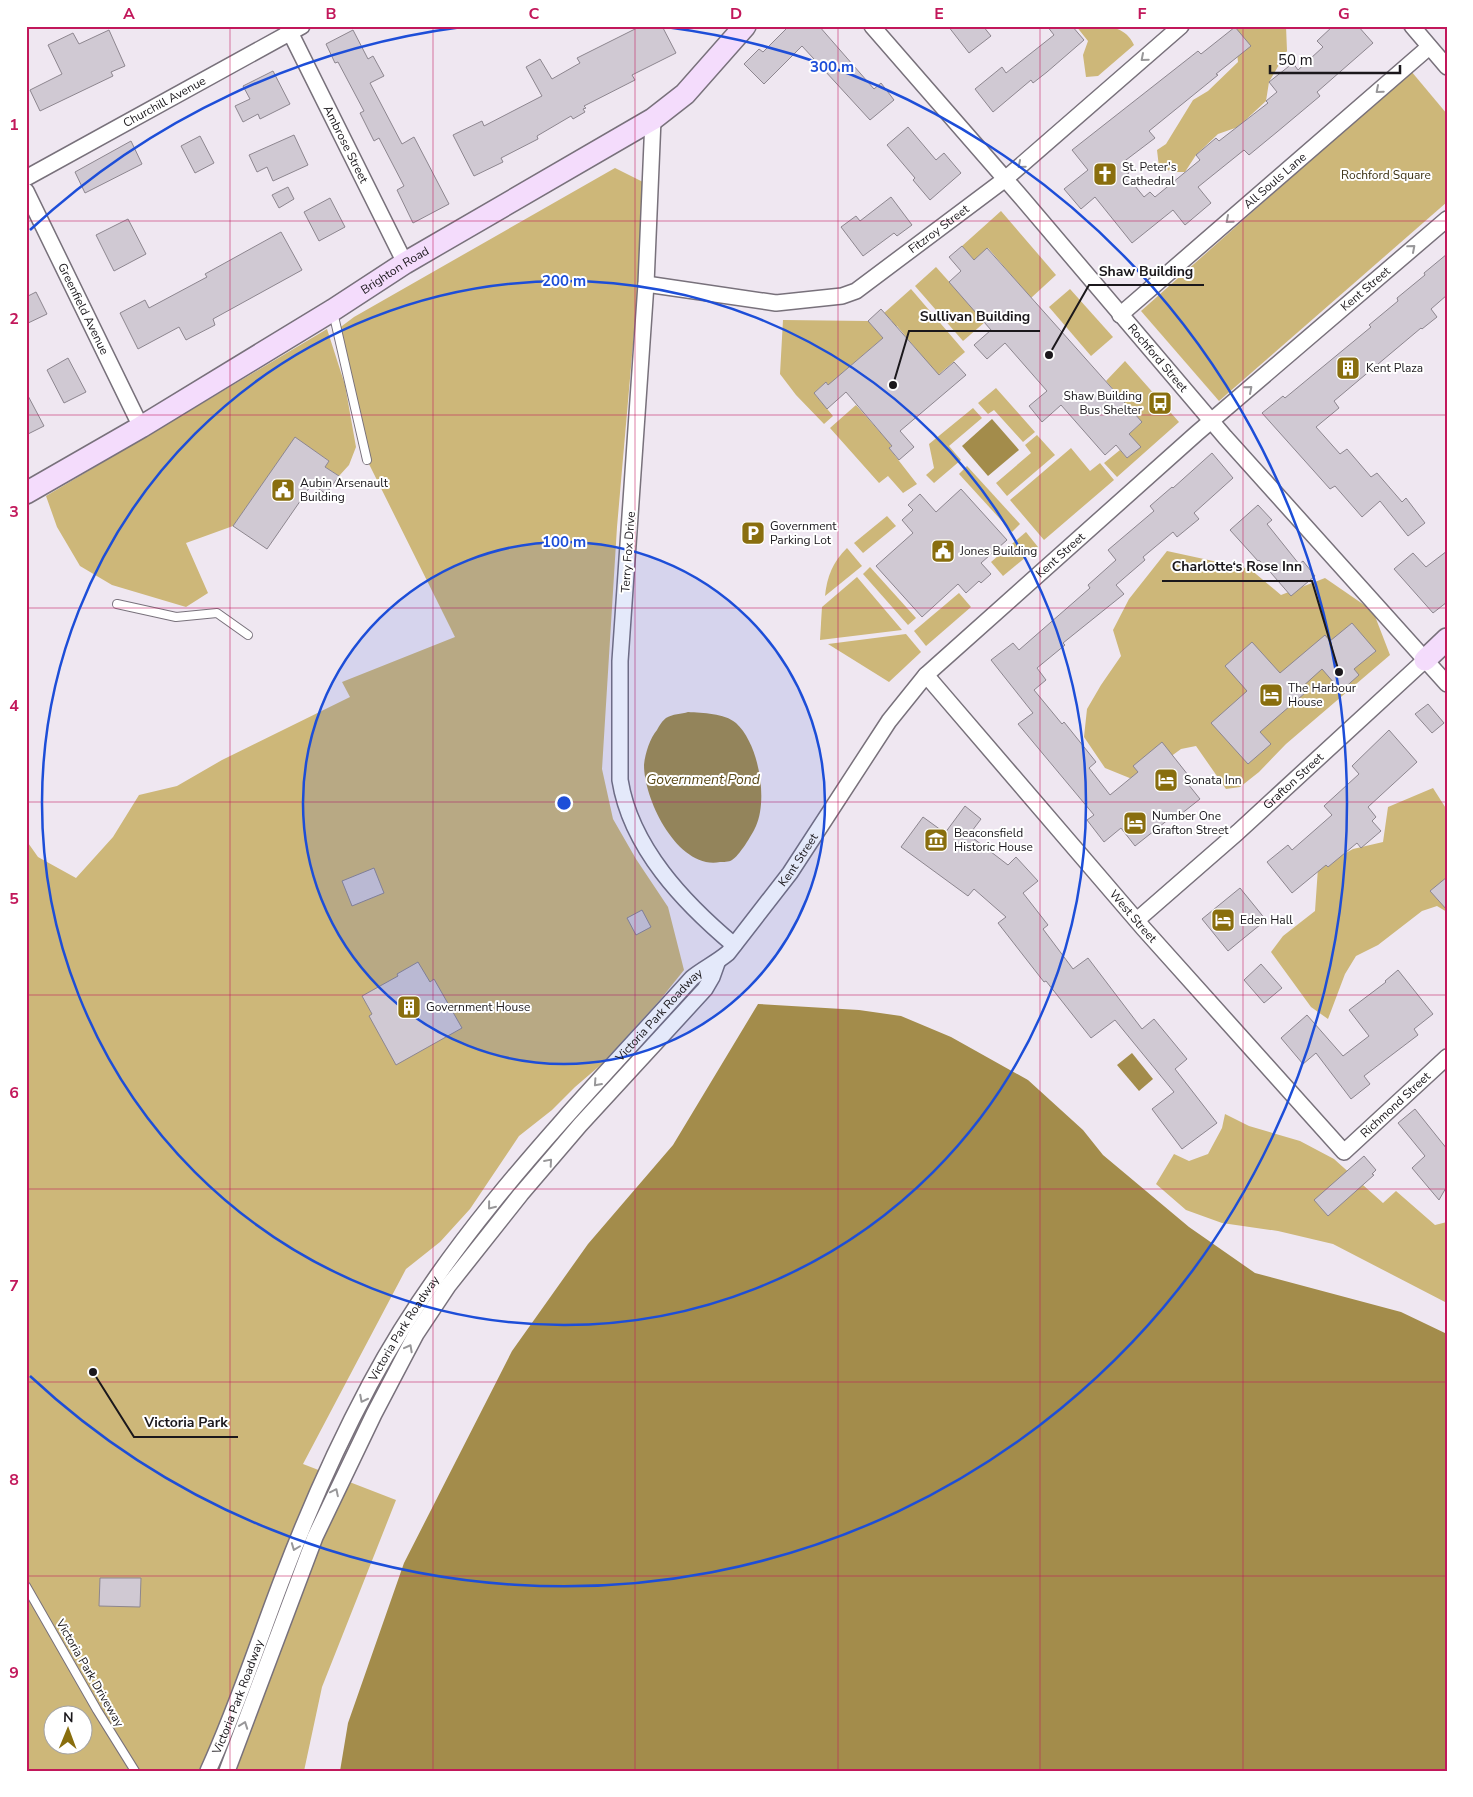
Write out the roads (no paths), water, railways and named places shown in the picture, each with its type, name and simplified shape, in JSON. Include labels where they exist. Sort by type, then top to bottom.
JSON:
[{"type":"main road","name":"Brighton Road","points":[[26,493],[141,427],[333,310],[405,263],[653,119],[685,94],[745,26]]},
{"type":"main road","name":"Grafton Street","points":[[1426,660],[1447,639]]},
{"type":"street","name":"Rochford Street","points":[[872,26],[1120,315],[1447,684]]},
{"type":"street","name":"Fitzroy Street","points":[[646,284],[776,303],[842,296],[856,291],[1004,180],[1181,26]]},
{"type":"street","points":[[1412,26],[1447,68]]},
{"type":"street","name":"Churchill Avenue","points":[[26,178],[293,28]]},
{"type":"street","name":"Ambrose Street","points":[[293,28],[405,263]]},
{"type":"street","name":"All Souls Lane","points":[[1120,315],[1428,46]]},
{"type":"street","name":"Terry Fox Drive","points":[[653,119],[646,284],[620,661],[620,780],[622,797],[641,841],[699,915],[734,945]]},
{"type":"street","name":"Greenfield Avenue","points":[[26,191],[141,427]]},
{"type":"street","name":"Kent Street","points":[[734,945],[790,873],[889,721],[926,676],[1212,420],[1447,219]]},
{"type":"street","name":"Grafton Street","points":[[1137,920],[1246,825],[1426,660]]},
{"type":"street","name":"West Street","points":[[926,676],[1137,920],[1344,1152]]},
{"type":"street","name":"Victoria Park Roadway","points":[[208,1771],[242,1691],[283,1576],[315,1499],[370,1384],[419,1300],[463,1240],[548,1138],[692,978],[703,969],[717,963],[734,945]]},
{"type":"street","name":"Victoria Park Roadway","points":[[227,1771],[315,1537],[374,1414],[416,1334],[448,1286],[480,1244],[580,1125],[705,989],[717,963]]},
{"type":"street","name":"Richmond Street","points":[[1344,1152],[1447,1057]]},
{"type":"lane","points":[[333,310],[367,460]]},
{"type":"lane","points":[[117,604],[176,617],[217,614],[248,635]]},
{"type":"lane","name":"Victoria Park Driveway","points":[[26,1586],[97,1710],[135,1771]]},
{"type":"water","points":[[992,419],[1019,450],[988,476],[962,446]]},
{"type":"water","name":"Government Pond","points":[[688,712],[719,715],[736,723],[751,744],[756,758],[761,787],[760,815],[752,835],[735,858],[729,861],[705,862],[690,855],[677,844],[666,830],[650,796],[644,765],[654,733],[666,718]]},
{"type":"water","points":[[758,1004],[859,1010],[901,1016],[951,1037],[1028,1080],[1083,1130],[1103,1155],[1189,1227],[1255,1273],[1401,1312],[1447,1334],[1447,1771],[340,1771],[348,1723],[404,1563],[512,1351],[588,1244],[673,1145]]},
{"type":"water","points":[[1132,1053],[1153,1079],[1139,1091],[1117,1065]]},
{"type":"place","name":"St. Peter's Cathedral","points":[[1105,174]]},
{"type":"place","name":"Shaw Building","points":[[1049,355]]},
{"type":"place","name":"Kent Plaza","points":[[1348,368]]},
{"type":"place","name":"Sullivan Building","points":[[893,385]]},
{"type":"place","name":"Shaw Building Bus Shelter","points":[[1160,403]]},
{"type":"place","name":"Aubin Arsenault Building","points":[[283,490]]},
{"type":"place","name":"Government Parking Lot","points":[[753,533]]},
{"type":"place","name":"Jones Building","points":[[943,551]]},
{"type":"place","name":"Charlotte‘s Rose Inn","points":[[1339,672]]},
{"type":"place","name":"The Harbour House","points":[[1271,695]]},
{"type":"place","name":"Sonata Inn","points":[[1166,780]]},
{"type":"place","name":"Number One Grafton Street","points":[[1135,823]]},
{"type":"place","name":"Beaconsfield Historic House","points":[[936,840]]},
{"type":"place","name":"Eden Hall","points":[[1223,920]]},
{"type":"place","name":"Government House","points":[[409,1007]]},
{"type":"place","name":"Victoria Park","points":[[93,1372]]},
{"type":"park label","name":"Rochford Square","points":[[1386,175]]}]
